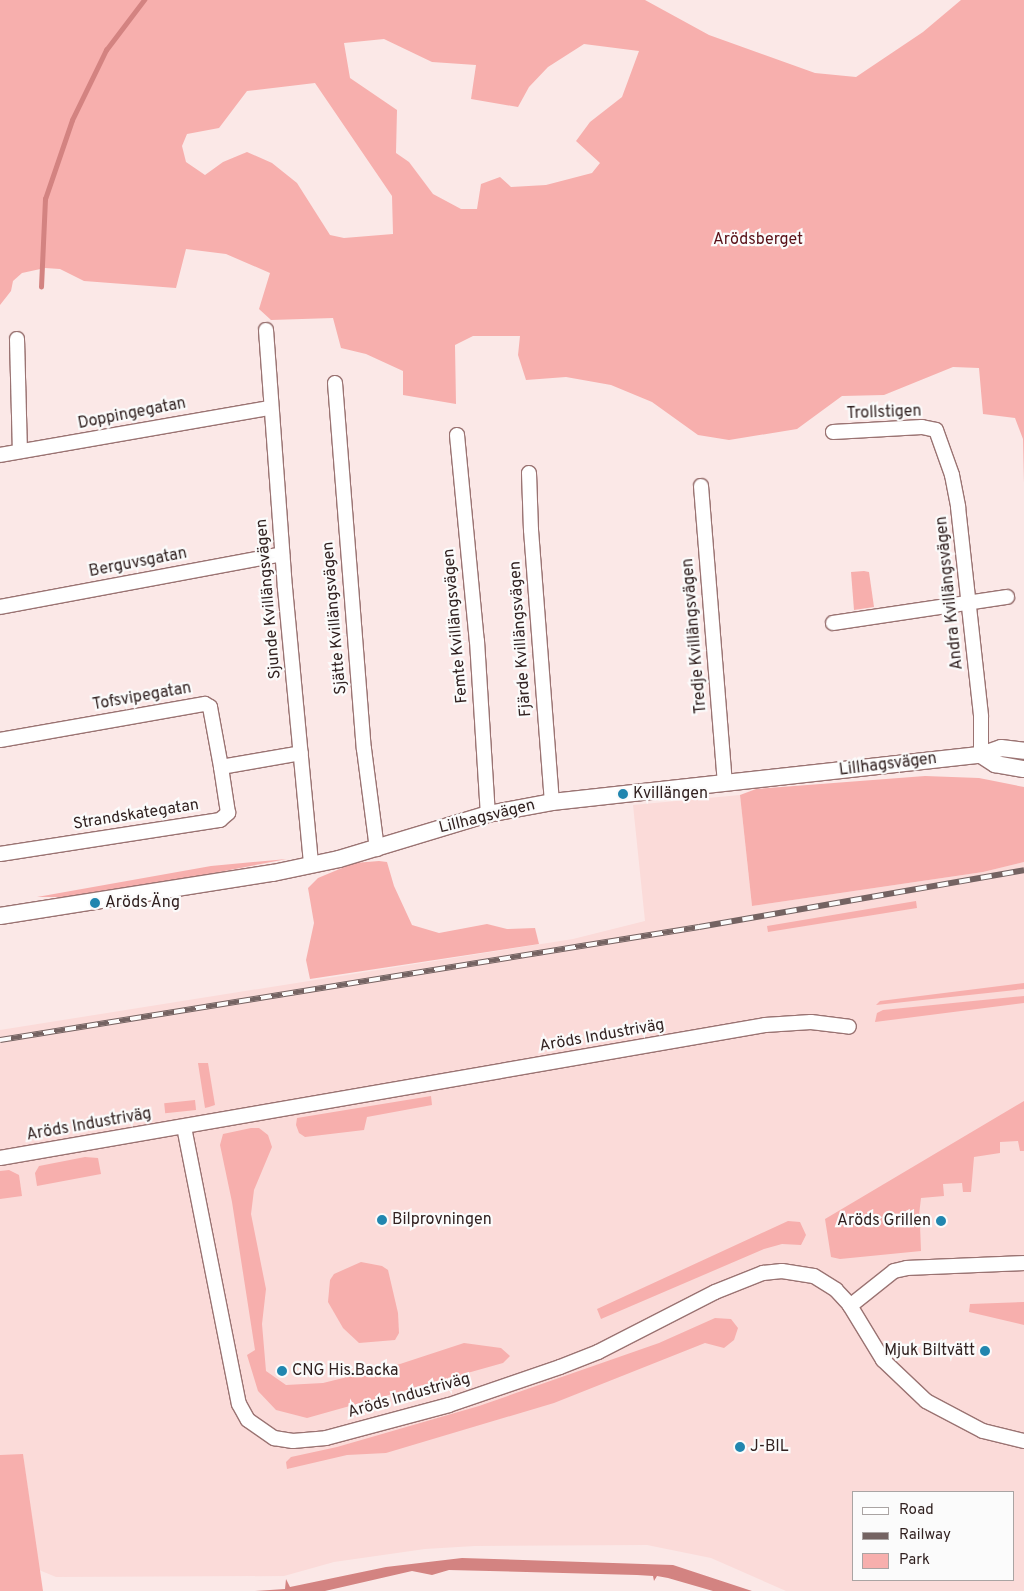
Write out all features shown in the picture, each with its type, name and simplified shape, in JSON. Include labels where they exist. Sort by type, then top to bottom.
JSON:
[{"type":"street","name":"Sjunde Kvillängsvägen","points":[[266,330],[270,408],[282,554],[312,865]]},
{"type":"street","points":[[17,339],[20,451]]},
{"type":"street","name":"Sjätte Kvillängsvägen","points":[[336,383],[364,749],[377,849]]},
{"type":"street","name":"Doppingegatan","points":[[0,455],[270,408]]},
{"type":"street","name":"Trollstigen","points":[[833,432],[922,427],[936,430]]},
{"type":"street","name":"Andra Kvillängsvägen","points":[[936,430],[952,475],[969,604],[981,717],[981,755]]},
{"type":"street","name":"Femte Kvillängsvägen","points":[[457,435],[477,641],[488,814]]},
{"type":"street","name":"Fjärde Kvillängsvägen","points":[[529,473],[530,530],[552,802]]},
{"type":"street","name":"Tredje Kvillängsvägen","points":[[701,486],[725,783]]},
{"type":"street","name":"Berguvsgatan","points":[[0,607],[282,554]]},
{"type":"street","points":[[833,623],[1007,597]]},
{"type":"street","name":"Tofsvipegatan","points":[[0,740],[205,704],[210,707],[222,766]]},
{"type":"street","name":"Lillhagsvägen","points":[[0,916],[222,883],[312,865],[377,849],[488,814],[552,802],[981,755],[1001,748],[1024,751]]},
{"type":"street","points":[[222,766],[300,753]]},
{"type":"street","points":[[981,755],[995,764],[1024,769]]},
{"type":"street","name":"Strandskategatan","points":[[0,854],[220,820],[228,813],[222,766]]},
{"type":"street","name":"Aröds Industriväg","points":[[0,1158],[765,1025],[811,1022],[850,1027]]},
{"type":"street","name":"Aröds Industriväg","points":[[184,1127],[239,1404],[248,1420],[280,1439],[308,1441],[379,1425],[560,1368],[598,1352],[686,1304],[763,1273],[799,1272],[824,1280],[850,1306],[883,1360],[926,1401],[984,1431],[1024,1441]]},
{"type":"street","points":[[850,1306],[894,1271],[907,1268],[1024,1263]]},
{"type":"shaded area","points":[[740,795],[752,906],[983,872],[1024,862],[1024,1591],[786,1591],[711,1558],[647,1545],[475,1546],[425,1549],[334,1562],[284,1576],[56,1577],[39,1570],[23,1455],[0,1455],[0,1030],[573,939],[645,921],[633,805]]},
{"type":"shaded area","points":[[462,1558],[673,1565],[752,1591],[713,1591],[657,1576],[654,1581],[653,1576],[637,1575],[449,1570],[432,1575],[412,1571],[325,1591],[255,1591],[285,1589],[286,1579],[290,1587],[386,1567]]},
{"type":"green space","name":"Arödsberget","points":[[0,0],[645,0],[709,35],[815,73],[856,77],[923,32],[961,0],[1024,0],[1024,484],[1023,439],[1015,418],[983,414],[979,368],[953,367],[884,395],[842,396],[797,429],[729,440],[698,435],[652,402],[611,385],[566,377],[526,380],[518,355],[520,336],[473,336],[455,345],[456,404],[403,395],[403,371],[366,354],[341,348],[333,318],[271,320],[259,309],[270,273],[226,254],[186,249],[176,288],[84,281],[60,269],[45,268],[22,273],[13,281],[11,291],[0,305]],"holes":[[[384,39],[432,62],[476,65],[471,99],[518,107],[529,87],[548,67],[584,44],[639,51],[622,97],[590,122],[576,141],[600,163],[592,173],[546,185],[511,187],[500,177],[481,184],[477,209],[461,209],[433,194],[409,162],[396,153],[397,110],[350,78],[344,43]],[[315,83],[392,196],[393,234],[344,238],[330,235],[297,183],[272,163],[247,152],[223,162],[205,175],[186,162],[182,146],[187,134],[219,128],[247,91]]]},
{"type":"green space","points":[[851,572],[869,572],[874,607],[854,610]]},
{"type":"green space","points":[[925,776],[979,778],[1024,787],[1024,862],[983,872],[752,906],[740,795],[756,789]]},
{"type":"green space","points":[[287,859],[146,886],[75,897],[37,897],[211,866]]},
{"type":"green space","points":[[387,862],[394,886],[412,925],[439,933],[487,924],[507,929],[535,928],[539,944],[310,979],[306,960],[314,923],[308,888],[318,878],[354,863]]},
{"type":"green space","points":[[916,901],[917,908],[768,932],[767,926]]},
{"type":"green space","points":[[1024,983],[1024,989],[876,1005],[880,1001]]},
{"type":"green space","points":[[1024,996],[1024,1003],[875,1022],[877,1013],[883,1010]]},
{"type":"green space","points":[[198,1063],[208,1063],[215,1105],[205,1108]]},
{"type":"green space","points":[[431,1096],[432,1105],[367,1117],[364,1130],[305,1137],[299,1133],[296,1125],[297,1118]]},
{"type":"green space","points":[[195,1100],[196,1110],[165,1113],[164,1103]]},
{"type":"green space","points":[[1024,1101],[1024,1151],[1020,1151],[1018,1141],[1000,1142],[1000,1153],[974,1157],[971,1192],[963,1192],[962,1183],[943,1184],[944,1196],[921,1198],[919,1215],[908,1216],[909,1226],[920,1225],[921,1251],[840,1259],[831,1257],[825,1219]]},
{"type":"green space","points":[[259,1128],[268,1135],[272,1147],[254,1190],[251,1214],[266,1289],[262,1324],[266,1371],[286,1385],[323,1383],[400,1364],[464,1343],[501,1348],[510,1356],[503,1363],[307,1418],[276,1410],[258,1391],[247,1355],[255,1350],[232,1202],[220,1145],[223,1134]]},
{"type":"green space","points":[[85,1157],[98,1158],[101,1174],[37,1186],[35,1173],[39,1166]]},
{"type":"green space","points":[[9,1170],[19,1175],[22,1196],[0,1199],[0,1171]]},
{"type":"green space","points":[[788,1221],[800,1222],[806,1235],[801,1245],[782,1244],[764,1249],[601,1319],[597,1309]]},
{"type":"green space","points":[[361,1262],[382,1266],[388,1270],[398,1313],[399,1333],[395,1340],[359,1343],[343,1328],[328,1302],[330,1280],[334,1274]]},
{"type":"green space","points":[[1024,1302],[1024,1325],[969,1312],[970,1304]]},
{"type":"green space","points":[[715,1318],[731,1319],[738,1328],[734,1340],[724,1348],[705,1343],[554,1403],[386,1453],[347,1455],[287,1469],[286,1462],[291,1457],[337,1447],[479,1406],[659,1343]]},
{"type":"green space","points":[[23,1454],[43,1591],[0,1591],[0,1455]]},
{"type":"waterway","points":[[41,287],[45,199],[72,120],[106,50],[144,0]]},
{"type":"railway","points":[[0,1040],[699,927],[1024,870]]},
{"type":"place","name":"Kvillängen","points":[[623,794]]},
{"type":"place","name":"Aröds Äng","points":[[95,903]]},
{"type":"place","name":"Bilprovningen","points":[[382,1220]]},
{"type":"place","name":"Aröds Grillen","points":[[941,1221]]},
{"type":"place","name":"Mjuk Biltvätt","points":[[985,1351]]},
{"type":"place","name":"CNG His.Backa","points":[[282,1371]]},
{"type":"place","name":"J-BIL","points":[[740,1447]]}]
